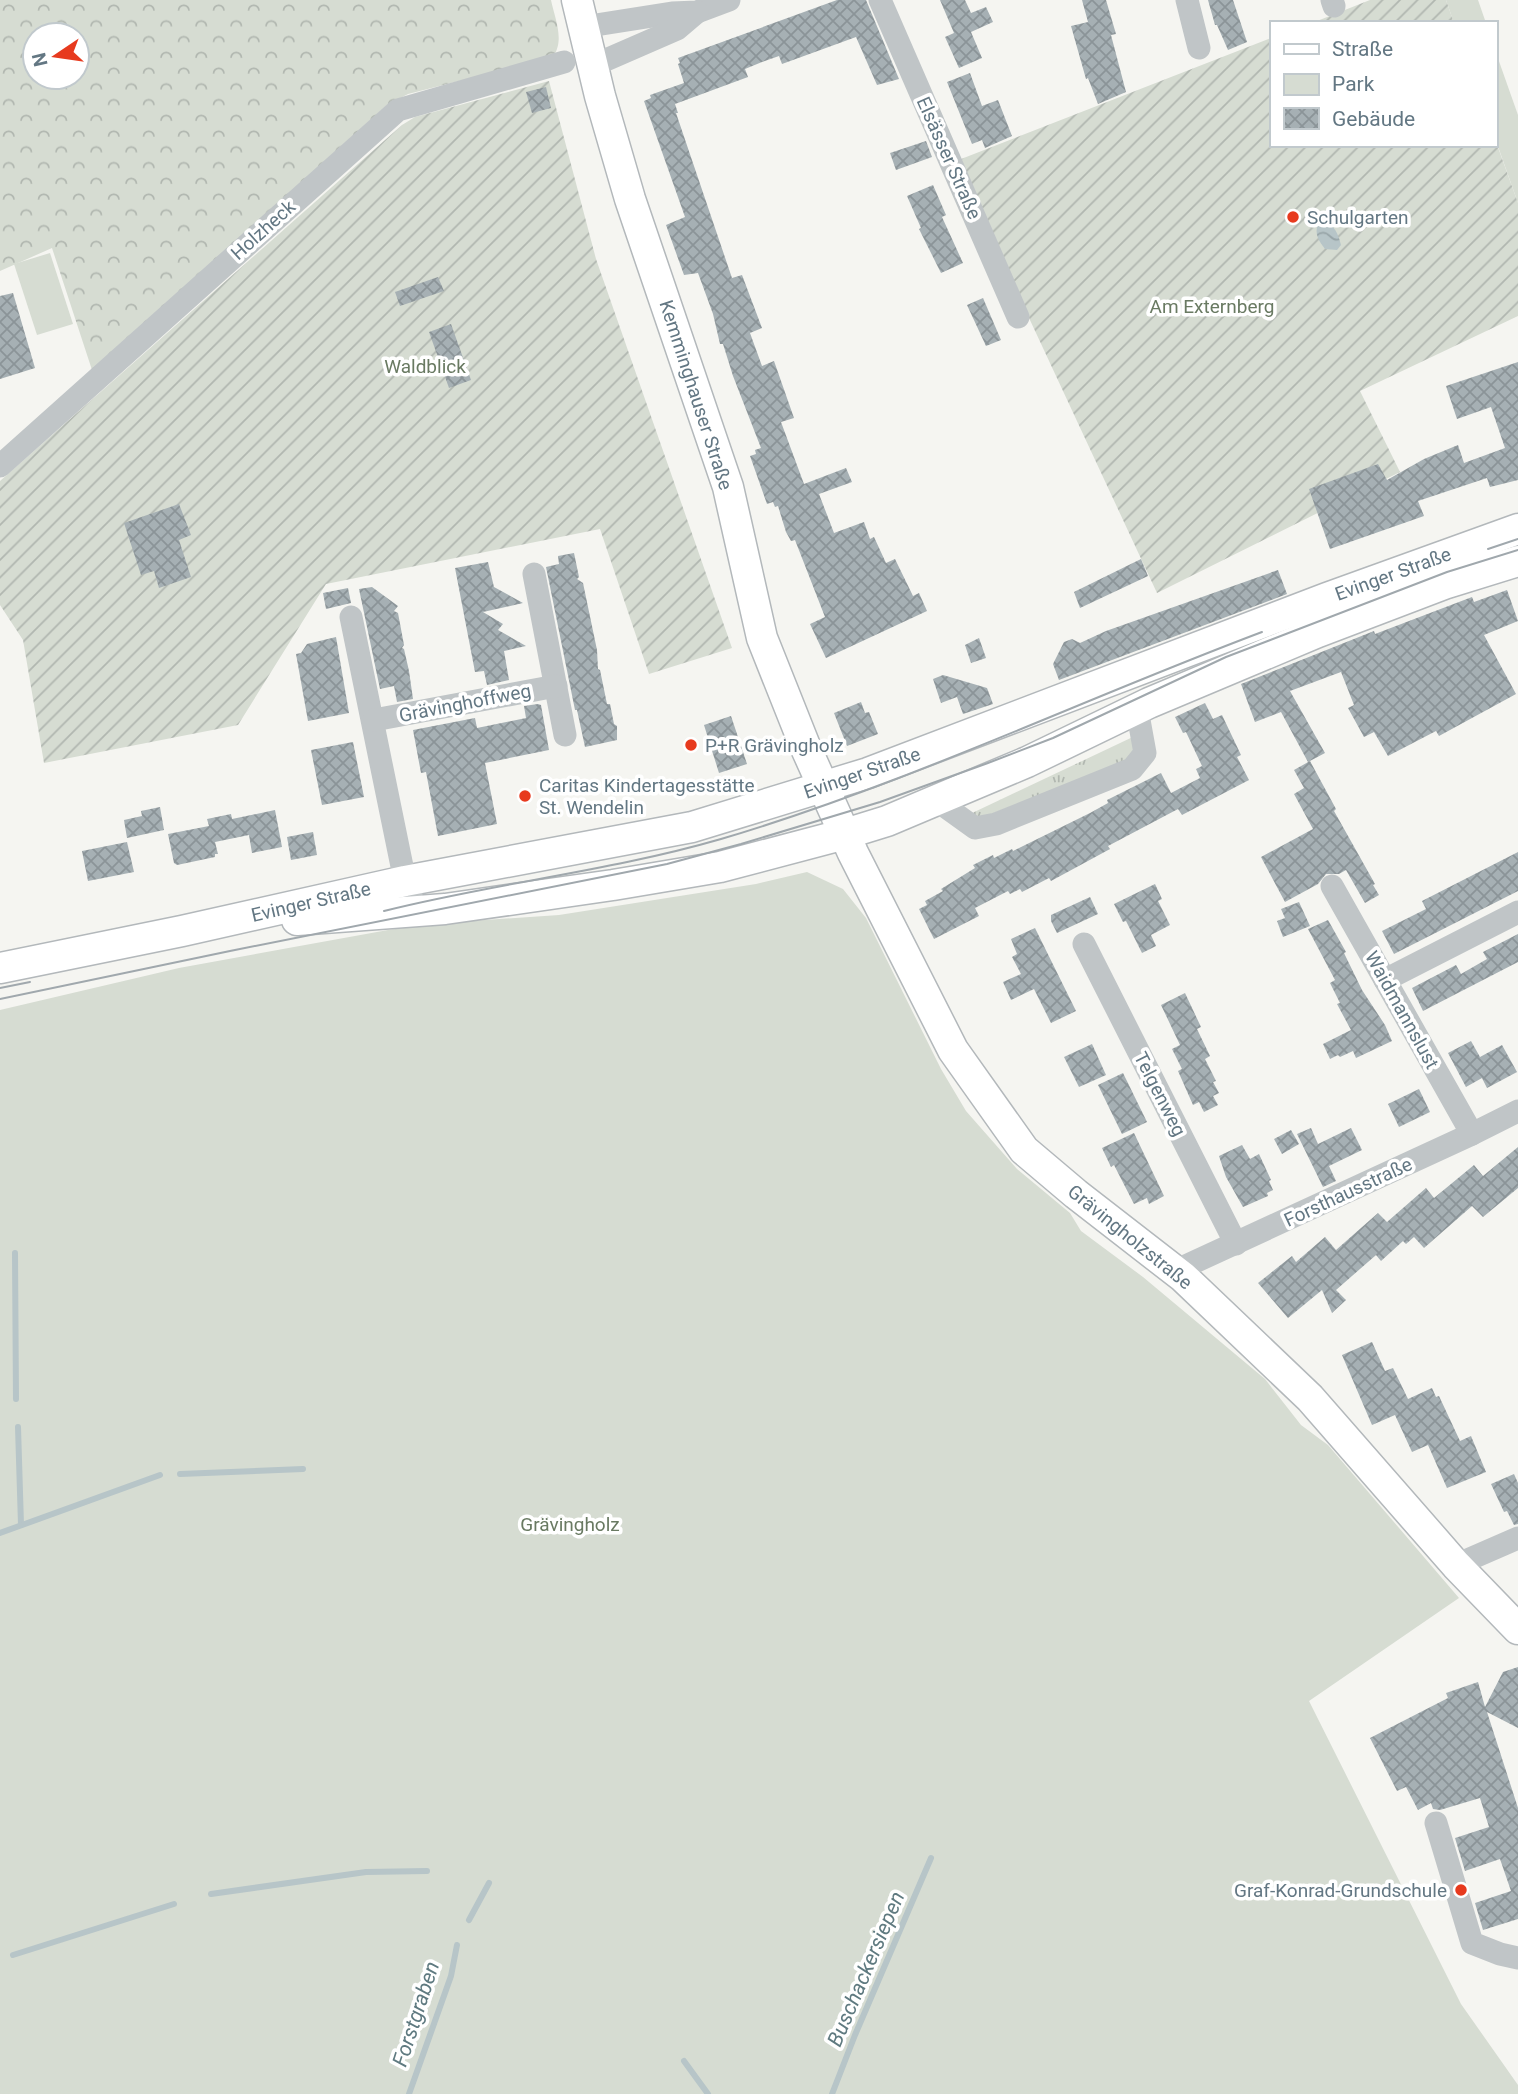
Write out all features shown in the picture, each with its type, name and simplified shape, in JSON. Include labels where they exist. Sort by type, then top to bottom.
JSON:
[{"type":"main road","name":"Kemminghauser Straße","points":[[580,13],[578,64],[630,200],[728,487],[762,638],[824,787]]},
{"type":"main road","name":"Evinger Straße","points":[[0,968],[405,881],[692,827],[868,773],[1196,647],[1518,529]]},
{"type":"main road","name":"Evinger Straße","points":[[182,931],[445,909],[720,867],[845,834],[887,821],[1027,762],[1137,709],[1342,622],[1444,584],[1518,561]]},
{"type":"main road","name":"Grävingholzstraße","points":[[824,787],[953,1050],[1024,1150],[1175,1271],[1310,1398],[1456,1565],[1518,1629]]},
{"type":"street","points":[[580,13],[696,12],[729,0]]},
{"type":"street","name":"Elsässer Straße","points":[[880,0],[1018,317]]},
{"type":"street","points":[[1187,0],[1199,48]]},
{"type":"street","name":"Holzheck","points":[[0,466],[397,110],[578,64],[677,29],[696,12]]},
{"type":"street","name":"Grävinghoffweg","points":[[534,573],[565,735]]},
{"type":"street","name":"Grävinghoffweg","points":[[351,617],[405,881],[418,910]]},
{"type":"street","name":"Grävinghoffweg","points":[[374,720],[555,686]]},
{"type":"street","points":[[936,800],[975,828],[996,824],[1132,769],[1145,753],[1137,709]]},
{"type":"street","name":"Waidmannslust","points":[[1332,886],[1472,1134]]},
{"type":"street","points":[[1385,980],[1518,912]]},
{"type":"street","name":"Telgenweg","points":[[1084,944],[1236,1244]]},
{"type":"street","name":"Forsthausstraße","points":[[1175,1271],[1518,1111]]},
{"type":"street","points":[[1456,1565],[1518,1538]]},
{"type":"street","points":[[1436,1824],[1472,1943],[1518,1958]]},
{"type":"green space","points":[[0,0],[551,0],[559,37],[553,57],[408,94],[387,105],[92,370],[52,248],[0,271]]},
{"type":"green space","points":[[1370,0],[1446,0],[1453,21],[1317,21]]},
{"type":"green space","points":[[1446,0],[1478,0],[1485,21],[1453,21]]},
{"type":"green space","name":"Am Externberg","points":[[1270,38],[1270,147],[1497,147],[1497,145],[1518,203],[1518,316],[1360,391],[1400,472],[1157,593],[956,161]]},
{"type":"green space","points":[[1497,56],[1518,115],[1518,203],[1497,144]]},
{"type":"green space","name":"Waldblick","points":[[549,81],[596,259],[732,648],[649,674],[600,529],[326,584],[238,725],[44,763],[23,640],[0,605],[0,481],[402,125],[415,117]]},
{"type":"green space","points":[[50,253],[73,324],[37,335],[14,264]]},
{"type":"green space","points":[[1137,735],[1137,746],[1124,762],[981,818],[968,815]]},
{"type":"green space","name":"Grävingholz","points":[[807,872],[843,889],[866,918],[941,1069],[966,1111],[1017,1169],[1070,1213],[1081,1231],[1143,1277],[1265,1379],[1301,1425],[1328,1445],[1459,1598],[1309,1701],[1461,2004],[1518,2085],[1518,2094],[0,2094],[0,1010],[179,968],[388,930],[441,923],[559,915],[756,884]]},
{"type":"water","points":[[1323,222],[1333,227],[1337,233],[1341,245],[1337,250],[1325,249],[1319,240],[1317,228],[1318,224]]},
{"type":"building","points":[[837,0],[866,0],[899,79],[877,85],[856,37],[782,64],[779,56],[762,62],[745,69],[748,77],[675,104],[732,278],[742,275],[762,328],[750,333],[762,366],[774,361],[794,418],[781,422],[804,484],[846,468],[852,482],[819,494],[834,533],[864,522],[870,539],[874,537],[886,563],[895,559],[913,596],[919,593],[927,611],[826,658],[810,624],[825,617],[795,540],[791,541],[786,532],[778,506],[775,507],[773,502],[767,504],[750,456],[761,448],[723,344],[720,344],[713,314],[698,273],[684,275],[666,225],[685,217],[644,101],[651,98],[650,95],[684,83],[678,58]]},
{"type":"building","points":[[940,0],[965,0],[971,13],[986,7],[993,22],[971,32],[982,58],[959,68],[945,37],[954,33]]},
{"type":"building","points":[[1082,0],[1106,0],[1116,34],[1111,35],[1126,92],[1098,104],[1088,78],[1086,79],[1071,26],[1088,22]]},
{"type":"building","points":[[1208,0],[1233,0],[1247,42],[1228,50],[1215,25]]},
{"type":"building","points":[[970,73],[982,106],[998,100],[1012,136],[985,148],[982,140],[972,144],[947,82]]},
{"type":"building","points":[[546,87],[551,108],[532,113],[526,92]]},
{"type":"building","points":[[926,141],[932,157],[896,170],[890,153]]},
{"type":"building","points":[[933,185],[946,215],[942,217],[963,263],[941,273],[919,229],[921,228],[907,196]]},
{"type":"building","points":[[438,277],[444,291],[400,306],[395,292]]},
{"type":"building","points":[[13,293],[35,368],[0,379],[0,296]]},
{"type":"building","points":[[983,298],[1001,340],[986,346],[967,305]]},
{"type":"building","points":[[451,324],[471,380],[449,388],[429,332]]},
{"type":"building","points":[[1518,362],[1518,480],[1490,487],[1487,478],[1418,501],[1424,516],[1330,549],[1309,489],[1378,464],[1387,480],[1424,459],[1458,445],[1464,463],[1505,448],[1491,407],[1457,419],[1446,386]]},
{"type":"building","points":[[179,504],[191,535],[179,540],[191,577],[159,588],[154,571],[141,575],[124,523]]},
{"type":"building","points":[[574,553],[579,577],[577,579],[583,583],[597,650],[598,669],[607,704],[610,704],[614,724],[617,726],[617,740],[585,747],[546,567],[559,564],[558,556]]},
{"type":"building","points":[[1141,559],[1148,576],[1080,608],[1074,592]]},
{"type":"building","points":[[488,562],[494,587],[523,603],[483,612],[503,624],[498,630],[526,646],[504,651],[509,680],[487,685],[484,671],[475,672],[455,568]]},
{"type":"building","points":[[1278,570],[1287,594],[1059,680],[1053,664],[1064,642],[1072,639],[1080,643],[1106,631]]},
{"type":"building","points":[[372,587],[398,606],[394,611],[398,613],[413,699],[397,702],[394,686],[380,689],[359,589]]},
{"type":"building","points":[[348,588],[351,603],[326,609],[323,593]]},
{"type":"building","points":[[1507,590],[1518,621],[1484,635],[1516,694],[1439,736],[1436,731],[1388,756],[1374,732],[1364,737],[1348,708],[1354,705],[1341,672],[1290,691],[1325,753],[1308,762],[1281,712],[1255,722],[1241,684],[1374,631],[1375,634],[1472,597],[1474,602]]},
{"type":"building","points":[[336,637],[349,713],[308,721],[296,654],[301,653],[307,644]]},
{"type":"building","points":[[979,638],[986,658],[971,663],[965,645]]},
{"type":"building","points":[[943,675],[987,688],[993,704],[963,714],[957,697],[941,703],[933,679]]},
{"type":"building","points":[[861,702],[865,713],[869,712],[878,734],[847,746],[834,713]]},
{"type":"building","points":[[1205,703],[1213,719],[1222,715],[1241,755],[1237,757],[1249,780],[1182,815],[1178,809],[1108,846],[1110,849],[1051,881],[1049,878],[1022,892],[1020,889],[1010,894],[1008,891],[975,908],[979,916],[934,939],[919,909],[927,905],[925,901],[943,891],[941,889],[975,868],[973,865],[993,855],[994,858],[1012,849],[1013,851],[1090,813],[1108,803],[1107,800],[1161,773],[1171,793],[1200,778],[1196,769],[1202,766],[1186,732],[1183,733],[1175,717]]},
{"type":"building","points":[[541,705],[549,750],[485,763],[497,824],[438,836],[426,772],[421,773],[413,730],[475,718],[477,728],[526,718],[524,706]]},
{"type":"building","points":[[731,716],[747,764],[719,773],[704,725]]},
{"type":"building","points":[[353,742],[364,797],[322,805],[311,750]]},
{"type":"building","points":[[1310,761],[1336,809],[1334,811],[1375,884],[1373,885],[1379,895],[1365,903],[1346,870],[1339,874],[1326,874],[1318,884],[1285,902],[1261,857],[1313,829],[1294,794],[1304,788],[1294,770]]},
{"type":"building","points":[[160,807],[164,830],[127,838],[124,820],[142,816],[141,811]]},
{"type":"building","points":[[275,810],[282,847],[252,853],[249,835],[215,842],[218,854],[215,854],[215,857],[177,865],[174,863],[168,834],[209,826],[207,819],[231,814],[232,819]]},
{"type":"building","points":[[313,832],[317,855],[291,860],[287,837]]},
{"type":"building","points":[[127,842],[134,872],[88,881],[82,851]]},
{"type":"building","points":[[1518,852],[1518,891],[1394,954],[1382,931],[1426,909],[1422,901]]},
{"type":"building","points":[[1155,884],[1162,899],[1158,901],[1170,925],[1151,935],[1156,946],[1142,953],[1114,904]]},
{"type":"building","points":[[1090,897],[1098,914],[1057,933],[1051,915]]},
{"type":"building","points":[[1299,902],[1310,926],[1283,937],[1277,921],[1285,918],[1281,909]]},
{"type":"building","points":[[1328,920],[1346,952],[1344,953],[1362,990],[1392,1041],[1356,1058],[1353,1051],[1330,1059],[1323,1044],[1351,1030],[1337,1004],[1340,1003],[1330,983],[1335,980],[1308,929]]},
{"type":"building","points":[[1035,928],[1076,1011],[1051,1023],[1034,989],[1011,1000],[1003,982],[1021,974],[1012,957],[1017,954],[1011,939]]},
{"type":"building","points":[[1518,934],[1518,962],[1423,1011],[1412,988],[1456,965],[1461,974],[1487,959],[1483,952]]},
{"type":"building","points":[[1185,993],[1201,1027],[1197,1029],[1210,1056],[1205,1059],[1219,1093],[1213,1096],[1218,1105],[1204,1112],[1199,1102],[1193,1105],[1178,1071],[1182,1069],[1172,1049],[1180,1045],[1161,1005]]},
{"type":"building","points":[[1471,1041],[1480,1057],[1502,1045],[1517,1072],[1487,1088],[1482,1078],[1466,1087],[1448,1053]]},
{"type":"building","points":[[1092,1044],[1106,1075],[1079,1087],[1064,1057]]},
{"type":"building","points":[[1123,1073],[1147,1122],[1122,1134],[1098,1085]]},
{"type":"building","points":[[1419,1089],[1430,1112],[1399,1127],[1388,1104]]},
{"type":"building","points":[[1311,1128],[1318,1144],[1351,1128],[1362,1150],[1329,1166],[1336,1181],[1323,1187],[1297,1134]]},
{"type":"building","points":[[1291,1130],[1299,1144],[1282,1154],[1274,1139]]},
{"type":"building","points":[[1134,1133],[1164,1196],[1149,1204],[1147,1198],[1134,1204],[1102,1148]]},
{"type":"building","points":[[1242,1145],[1250,1159],[1259,1154],[1273,1190],[1267,1193],[1268,1196],[1243,1207],[1226,1177],[1219,1156]]},
{"type":"building","points":[[1518,1147],[1518,1188],[1483,1217],[1472,1206],[1424,1248],[1414,1237],[1406,1244],[1403,1241],[1381,1261],[1376,1255],[1336,1290],[1346,1300],[1332,1313],[1322,1290],[1288,1318],[1258,1283],[1292,1256],[1296,1262],[1325,1237],[1336,1250],[1378,1213],[1387,1222],[1426,1188],[1434,1198],[1474,1165],[1483,1176]]},
{"type":"building","points":[[1372,1342],[1385,1371],[1393,1368],[1408,1399],[1432,1388],[1436,1397],[1439,1396],[1460,1441],[1471,1436],[1486,1472],[1447,1488],[1428,1445],[1412,1452],[1395,1415],[1372,1425],[1342,1355]]},
{"type":"building","points":[[1514,1474],[1518,1483],[1518,1524],[1514,1525],[1507,1511],[1504,1512],[1491,1484]]},
{"type":"building","points":[[1518,1667],[1518,1728],[1487,1712],[1518,1808],[1518,1919],[1483,1930],[1475,1903],[1511,1891],[1500,1859],[1465,1871],[1455,1838],[1489,1827],[1480,1798],[1440,1810],[1433,1809],[1431,1803],[1418,1810],[1406,1787],[1397,1791],[1370,1738],[1448,1698],[1446,1693],[1478,1682],[1485,1707],[1503,1672]]},
{"type":"waterway","points":[[15,1253],[16,1399]]},
{"type":"waterway","points":[[18,1427],[21,1525]]},
{"type":"waterway","points":[[180,1474],[303,1469]]},
{"type":"waterway","points":[[0,1533],[160,1475]]},
{"type":"waterway","name":"Buschackersiepen","points":[[832,2094],[931,1858]]},
{"type":"waterway","points":[[211,1894],[366,1872],[427,1871]]},
{"type":"waterway","name":"Forstgraben","points":[[469,1920],[489,1883]]},
{"type":"waterway","points":[[13,1955],[174,1904]]},
{"type":"waterway","name":"Forstgraben","points":[[409,2094],[451,1976],[457,1945]]},
{"type":"waterway","points":[[684,2061],[708,2094]]},
{"type":"tram line","points":[[1488,549],[1518,539]]},
{"type":"tram line","points":[[0,999],[667,864],[741,844],[880,802],[988,763],[1053,738],[1226,657],[1447,572],[1518,550]]},
{"type":"tram line","points":[[384,911],[638,860],[721,839],[859,793],[1262,632]]},
{"type":"tram line","points":[[0,988],[30,982]]},
{"type":"place","name":"Schulgarten","points":[[1293,217]]},
{"type":"place","name":"P+R Grävingholz","points":[[691,745]]},
{"type":"place","name":"Caritas Kindertagesstätte St. Wendelin","points":[[525,796]]},
{"type":"place","name":"Graf-Konrad-Grundschule","points":[[1461,1890]]}]
